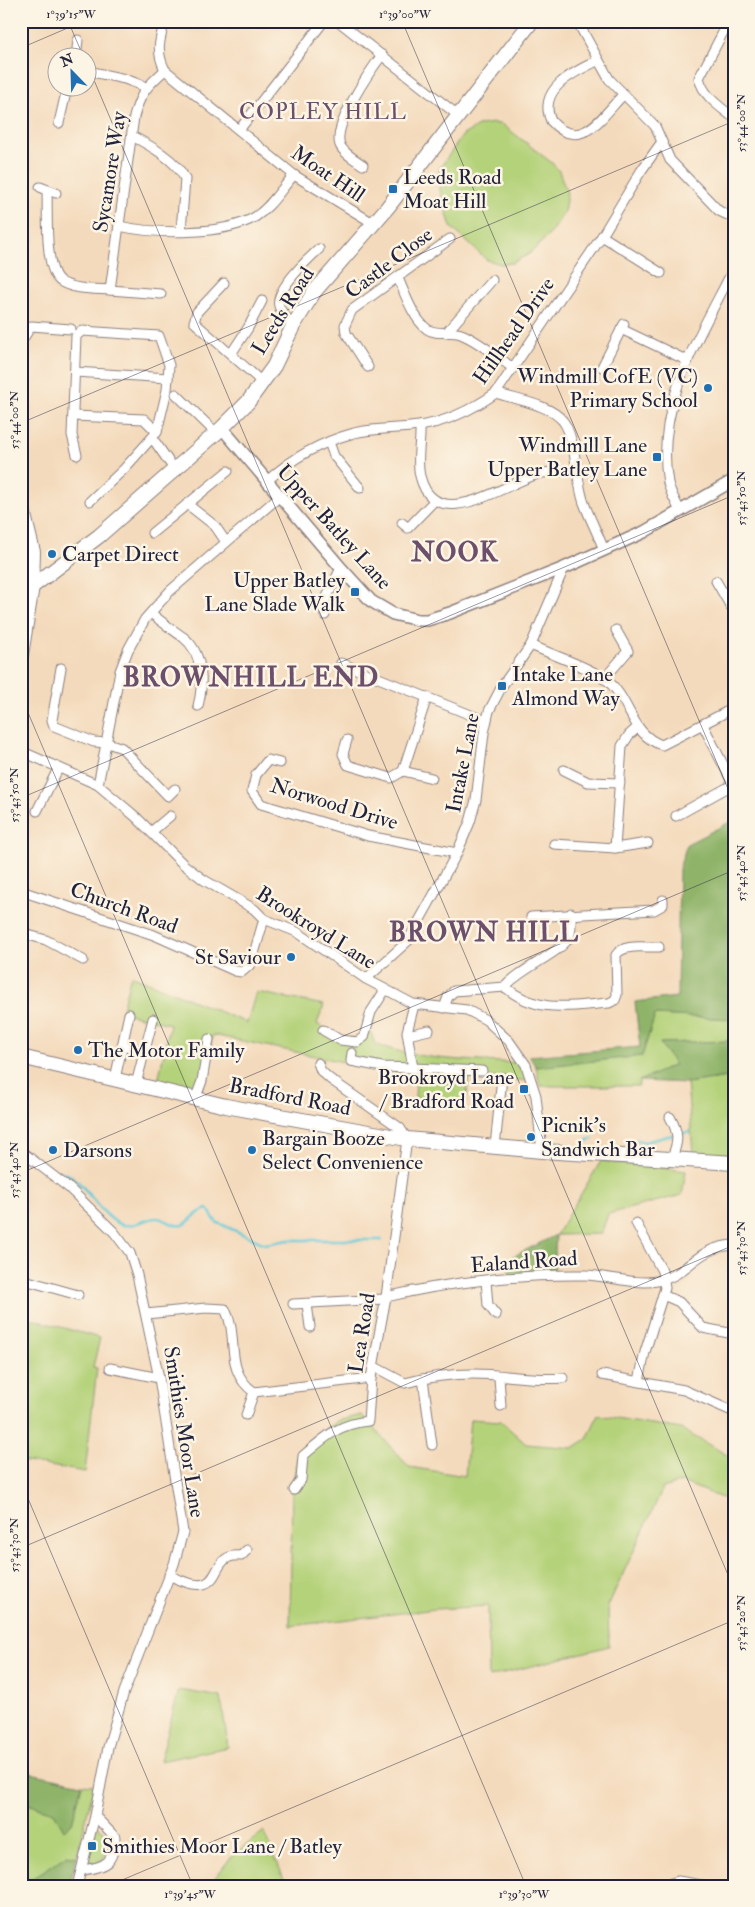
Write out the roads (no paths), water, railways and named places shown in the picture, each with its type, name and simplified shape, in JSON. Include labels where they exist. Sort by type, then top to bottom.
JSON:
[{"type":"main road","name":"Leeds Road","points":[[27,590],[99,536],[219,431],[248,402],[274,366],[293,326],[314,292],[373,223],[532,21]]},
{"type":"main road","points":[[21,503],[33,552],[27,590],[21,655]]},
{"type":"main road","name":"Bradford Road","points":[[21,1057],[298,1120],[407,1139],[542,1151],[734,1163]]},
{"type":"street","points":[[165,21],[158,52],[166,70]]},
{"type":"street","points":[[239,130],[324,21]]},
{"type":"street","points":[[577,21],[597,61],[623,95],[650,118],[670,160],[718,211],[734,218]]},
{"type":"street","points":[[729,21],[699,78],[702,90],[708,97],[734,118]]},
{"type":"street","points":[[343,23],[459,116]]},
{"type":"street","points":[[77,48],[78,40]]},
{"type":"street","points":[[363,166],[342,149],[339,137],[344,118],[355,96],[382,55]]},
{"type":"street","points":[[597,61],[556,86],[551,93],[548,103],[551,121],[566,132],[574,134],[586,131],[599,122],[623,95]]},
{"type":"street","name":"Sycamore Way","points":[[110,290],[139,100],[146,87],[166,70]]},
{"type":"street","name":"Moat Hill","points":[[166,70],[294,175],[373,223]]},
{"type":"street","points":[[98,73],[125,78],[146,87]]},
{"type":"street","points":[[59,122],[65,98]]},
{"type":"street","points":[[132,136],[157,151],[182,173],[184,189],[181,231]]},
{"type":"street","name":"Hillhead Drive","points":[[267,481],[280,468],[328,442],[372,430],[420,426],[444,420],[477,406],[496,393],[602,236],[641,171],[661,143]]},
{"type":"street","points":[[119,226],[205,231],[248,221],[266,208],[294,175]]},
{"type":"street","points":[[48,191],[50,259],[55,276],[65,284],[162,294]]},
{"type":"street","points":[[602,236],[661,273]]},
{"type":"street","name":"Castle Close","points":[[368,367],[346,333],[345,325],[352,310],[450,239]]},
{"type":"street","points":[[293,326],[279,306],[279,298],[300,268],[319,250]]},
{"type":"street","points":[[680,511],[668,484],[666,437],[677,385],[734,268]]},
{"type":"street","points":[[398,278],[421,323],[427,329],[436,333],[458,333],[467,337],[513,368]]},
{"type":"street","points":[[446,333],[492,280]]},
{"type":"street","points":[[224,283],[196,312],[194,322],[262,382]]},
{"type":"street","points":[[231,354],[248,328],[262,301]]},
{"type":"street","points":[[21,342],[31,326],[71,329]]},
{"type":"street","points":[[602,367],[622,326],[688,361]]},
{"type":"street","points":[[76,455],[72,435],[76,336],[82,331],[159,336],[165,348],[169,365],[168,378],[155,435],[90,501]]},
{"type":"street","points":[[75,372],[168,378]]},
{"type":"street","points":[[496,393],[541,407],[563,421],[573,446],[576,471],[584,504],[604,550]]},
{"type":"street","points":[[176,394],[219,431]]},
{"type":"street","points":[[73,416],[144,420],[155,435],[174,469]]},
{"type":"street","points":[[420,426],[418,464],[420,477],[435,500],[454,505],[466,504],[538,474],[576,471]]},
{"type":"street","name":"Upper Batley Lane","points":[[219,431],[267,481],[341,568],[372,601],[393,614],[406,619],[427,620],[450,614],[564,568],[644,532],[734,480]]},
{"type":"street","points":[[328,442],[334,456],[360,488]]},
{"type":"street","points":[[152,533],[228,470]]},
{"type":"street","points":[[98,785],[108,743],[120,671],[128,650],[151,613],[170,591],[280,496]]},
{"type":"street","points":[[402,523],[408,528],[435,500]]},
{"type":"street","points":[[187,504],[216,526],[226,542]]},
{"type":"street","points":[[326,615],[322,606],[341,568]]},
{"type":"street","name":"Intake Lane","points":[[366,980],[408,941],[457,853],[470,822],[476,800],[489,710],[502,686],[530,645],[564,568]]},
{"type":"street","points":[[716,581],[734,612]]},
{"type":"street","points":[[151,613],[183,637],[193,648],[201,675],[201,696],[198,706]]},
{"type":"street","points":[[604,679],[628,651],[616,630]]},
{"type":"street","points":[[530,645],[592,671],[609,682],[637,728],[650,741],[662,745],[734,708]]},
{"type":"street","points":[[341,663],[486,721]]},
{"type":"street","points":[[61,668],[52,720],[54,726],[94,742],[108,743],[122,748],[171,799],[175,789]]},
{"type":"street","points":[[347,740],[343,754],[348,765],[391,778],[403,771],[427,697]]},
{"type":"street","points":[[676,816],[734,784],[703,725]]},
{"type":"street","points":[[615,848],[622,746],[629,735],[637,728]]},
{"type":"street","name":"Brookroyd Lane","points":[[21,751],[58,769],[98,785],[197,875],[254,909],[264,919],[297,932],[366,980],[414,1005],[468,1010],[486,1020],[509,1041],[526,1065],[536,1096],[542,1151]]},
{"type":"street","name":"Norwood Drive","points":[[280,764],[268,760],[256,775],[252,791],[261,804],[368,836],[457,853]]},
{"type":"street","points":[[37,811],[58,769]]},
{"type":"street","points":[[564,770],[588,782],[620,784]]},
{"type":"street","points":[[403,771],[432,778]]},
{"type":"street","points":[[150,832],[170,816]]},
{"type":"street","points":[[554,844],[615,848],[648,843]]},
{"type":"street","points":[[21,903],[23,891]]},
{"type":"street","name":"Church Road","points":[[23,891],[154,935],[235,971],[242,972],[251,964],[264,919]]},
{"type":"street","points":[[531,917],[654,910],[663,906],[663,900]]},
{"type":"street","points":[[444,1008],[448,996],[454,990],[505,987],[515,976],[566,943],[571,928],[571,914]]},
{"type":"street","points":[[21,933],[46,940],[84,960]]},
{"type":"street","points":[[505,987],[515,996],[536,1006],[609,1003],[615,1000],[617,995],[616,955],[618,952],[630,948],[660,947]]},
{"type":"street","points":[[323,1030],[340,1040],[357,1042],[364,1037],[371,1012],[385,990]]},
{"type":"street","points":[[413,1068],[408,1035],[414,1005]]},
{"type":"street","points":[[115,1079],[129,1014]]},
{"type":"street","points":[[136,1084],[152,1019]]},
{"type":"street","points":[[408,1035],[429,1030]]},
{"type":"street","points":[[196,1097],[202,1081],[210,1039]]},
{"type":"street","points":[[122,1045],[145,1051]]},
{"type":"street","points":[[352,1053],[351,1062],[382,1067],[482,1071]]},
{"type":"street","points":[[318,1063],[321,1071],[330,1079],[400,1128],[407,1139]]},
{"type":"street","points":[[495,1147],[502,1077]]},
{"type":"street","points":[[670,1118],[677,1129],[678,1144],[671,1159]]},
{"type":"street","name":"Lea Road","points":[[294,1490],[301,1480],[303,1456],[328,1434],[349,1423],[368,1420],[371,1378],[385,1298],[407,1139]]},
{"type":"street","name":"Smithies Moor Lane","points":[[21,1151],[69,1188],[114,1232],[130,1253],[146,1314],[159,1378],[183,1532],[169,1575],[124,1692],[108,1748],[95,1816],[77,1886]]},
{"type":"street","points":[[636,1223],[664,1279],[663,1295],[645,1352],[639,1382]]},
{"type":"street","points":[[664,1279],[683,1270],[704,1252],[718,1246],[734,1245]]},
{"type":"street","name":"Ealand Road","points":[[293,1304],[385,1298],[447,1285],[560,1276],[602,1276],[652,1282],[664,1279]]},
{"type":"street","points":[[21,1279],[78,1294]]},
{"type":"street","points":[[486,1281],[488,1305],[496,1315]]},
{"type":"street","points":[[663,1295],[679,1302],[703,1328],[734,1334]]},
{"type":"street","points":[[307,1304],[310,1327]]},
{"type":"street","points":[[146,1314],[206,1308],[225,1309],[231,1326],[234,1363],[248,1387],[254,1392],[371,1378]]},
{"type":"street","points":[[373,1366],[405,1383],[423,1379],[476,1374],[542,1380],[563,1378]]},
{"type":"street","points":[[110,1368],[159,1378]]},
{"type":"street","points":[[602,1374],[684,1390],[734,1412]]},
{"type":"street","points":[[499,1376],[501,1406]]},
{"type":"street","points":[[423,1379],[432,1445]]},
{"type":"street","points":[[246,1415],[254,1392]]},
{"type":"street","points":[[169,1575],[191,1584],[206,1584],[212,1581],[222,1561],[228,1556],[241,1556],[247,1550]]},
{"type":"street","points":[[82,1870],[103,1865],[114,1854],[115,1837],[95,1816]]},
{"type":"street","points":[[662,1886],[678,1881],[702,1885]]},
{"type":"waterway","points":[[683,1133],[690,1132]]},
{"type":"waterway","points":[[636,1140],[645,1142],[672,1135]]},
{"type":"waterway","points":[[586,1144],[588,1140],[593,1139]]},
{"type":"waterway","points":[[59,1171],[79,1182],[110,1218],[123,1225],[132,1225],[157,1218],[180,1226],[199,1212],[208,1209],[216,1222],[265,1244],[288,1240],[382,1240]]},
{"type":"place","name":"Leeds Road Moat Hill","points":[[393,189]]},
{"type":"place","name":"Windmill CofE (VC) Primary School","points":[[708,388]]},
{"type":"place","name":"Windmill Lane Upper Batley Lane","points":[[657,457]]},
{"type":"place","name":"Carpet Direct","points":[[52,554]]},
{"type":"place","name":"Upper Batley Lane Slade Walk","points":[[355,592]]},
{"type":"place","name":"Intake Lane Almond Way","points":[[502,686]]},
{"type":"place","name":"St Saviour","points":[[291,957]]},
{"type":"place","name":"The Motor Family","points":[[78,1050]]},
{"type":"place","name":"Brookroyd Lane / Bradford Road","points":[[524,1089]]},
{"type":"place","name":"Picnik's Sandwich Bar","points":[[531,1137]]},
{"type":"place","name":"Darsons","points":[[53,1150]]},
{"type":"place","name":"Bargain Booze Select Convenience","points":[[252,1150]]},
{"type":"place","name":"Smithies Moor Lane / Batley","points":[[92,1846]]},
{"type":"district","name":"COPLEY HILL","points":[[323,112]]},
{"type":"district","name":"NOOK","points":[[455,553]]},
{"type":"district","name":"BROWNHILL END","points":[[251,678]]},
{"type":"district","name":"BROWN HILL","points":[[484,933]]}]
